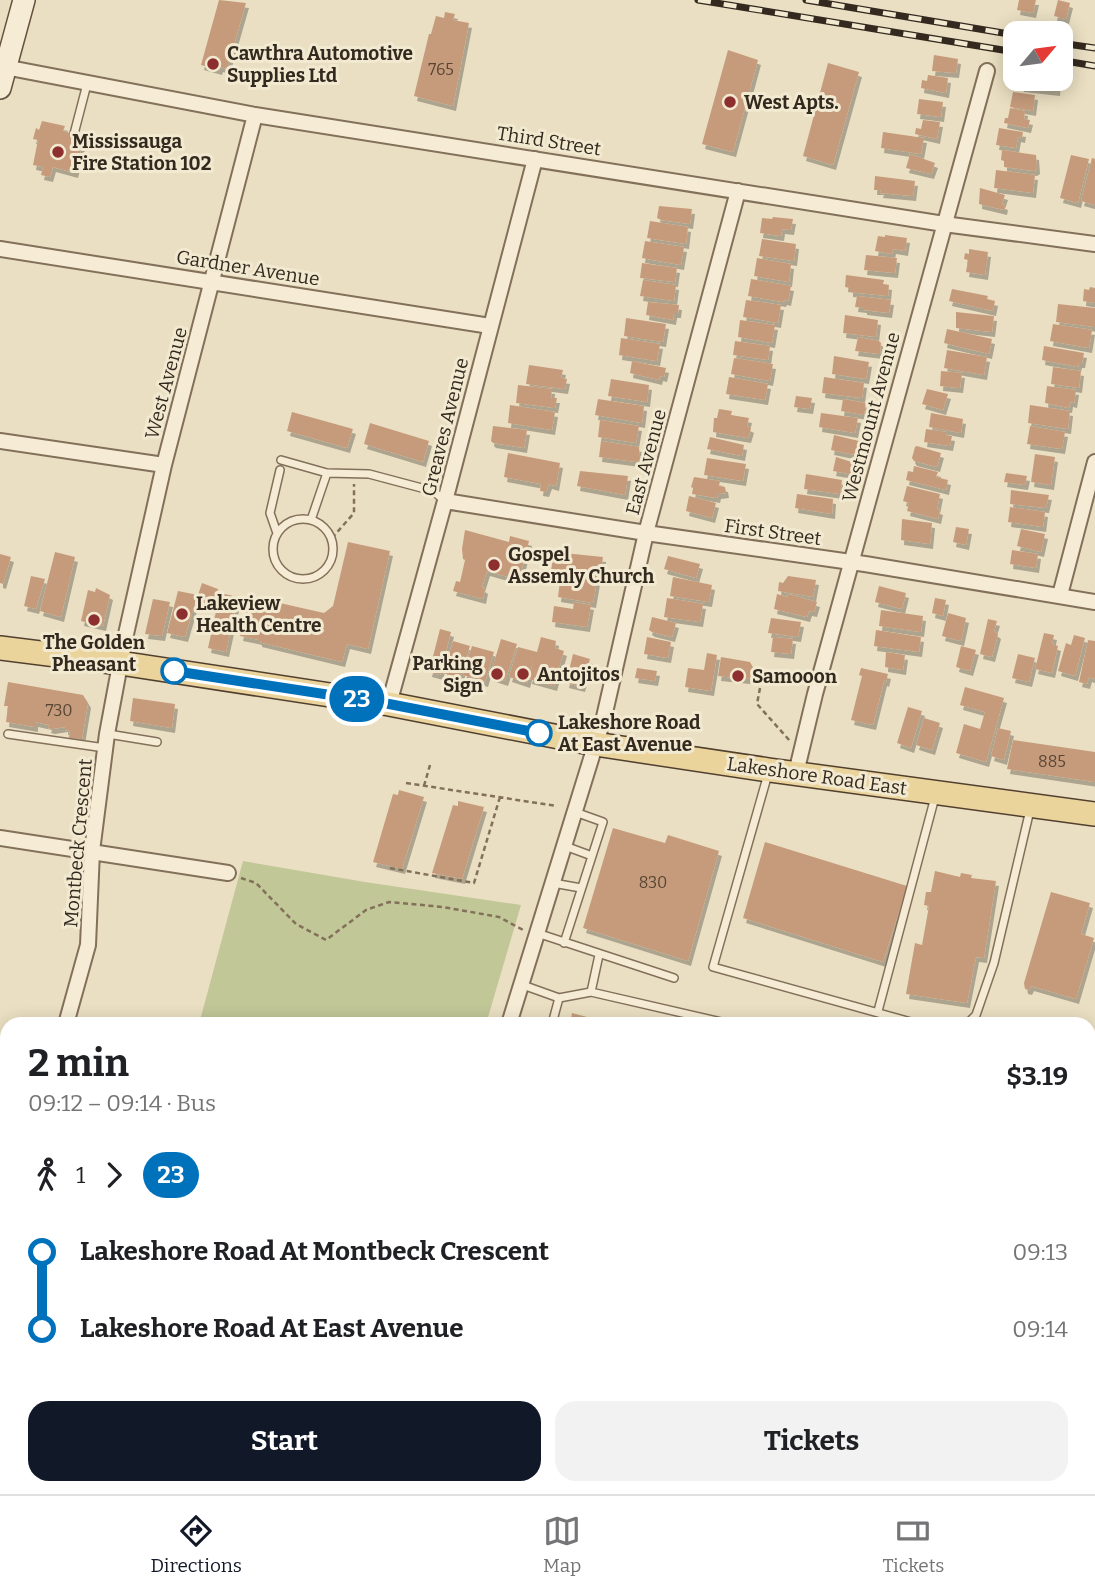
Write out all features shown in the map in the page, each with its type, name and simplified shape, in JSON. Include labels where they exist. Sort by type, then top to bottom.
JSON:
[{"type":"main road","points":[[0,88],[3,65],[24,0]]},
{"type":"main road","name":"Lakeshore Road East","points":[[0,648],[120,663],[389,704],[595,744],[1095,814]]},
{"type":"street","name":"Third Street","points":[[3,65],[87,84],[255,115],[944,224],[1095,244]]},
{"type":"street","name":"Westmount Avenue","points":[[796,773],[805,730],[987,71]]},
{"type":"street","name":"West Avenue","points":[[120,663],[164,466],[255,115]]},
{"type":"street","name":"Greaves Avenue","points":[[389,704],[536,159]]},
{"type":"street","name":"East Avenue","points":[[511,1017],[604,717],[646,533],[737,191]]},
{"type":"street","name":"Gardner Avenue","points":[[0,249],[490,326]]},
{"type":"street","points":[[0,440],[164,466]]},
{"type":"street","points":[[1060,595],[1095,462]]},
{"type":"street","name":"First Street","points":[[445,501],[1095,602]]},
{"type":"street","name":"Montbeck Crescent","points":[[68,1017],[88,945],[93,851],[106,741],[120,663]]},
{"type":"street","points":[[0,838],[228,873]]},
{"type":"lane","points":[[74,134],[87,84]]},
{"type":"lane","points":[[281,460],[327,473],[369,474],[433,491],[445,501]]},
{"type":"lane","points":[[277,533],[292,521],[311,520],[320,523],[332,538],[333,556],[330,564],[318,576],[301,580],[284,573],[274,559],[277,533],[270,513],[280,470]]},
{"type":"lane","points":[[311,520],[327,473]]},
{"type":"lane","points":[[8,734],[157,742]]},
{"type":"lane","points":[[769,770],[713,967],[896,1017]]},
{"type":"lane","points":[[878,1011],[936,793]]},
{"type":"lane","points":[[974,1017],[994,963],[1031,806]]},
{"type":"lane","points":[[564,943],[603,822],[575,812]]},
{"type":"lane","points":[[565,846],[592,856]]},
{"type":"lane","points":[[553,883],[581,888]]},
{"type":"lane","points":[[537,933],[674,978]]},
{"type":"lane","points":[[591,992],[599,955]]},
{"type":"lane","points":[[520,984],[559,998],[591,992],[700,1017]]},
{"type":"lane","points":[[554,1017],[559,998]]},
{"type":"path","points":[[332,538],[354,513],[354,473]]},
{"type":"path","points":[[760,688],[757,704],[790,741]]},
{"type":"path","points":[[424,786],[430,765]]},
{"type":"path","points":[[406,783],[557,806]]},
{"type":"path","points":[[390,868],[474,883],[500,797]]},
{"type":"path","points":[[228,873],[256,883],[296,924],[326,940],[366,910],[389,902],[443,907],[499,917],[521,930]]},
{"type":"green space","points":[[243,861],[521,905],[488,1017],[201,1017]]},
{"type":"building","points":[[219,0],[246,3],[227,69],[220,67],[219,70],[201,65]]},
{"type":"building","points":[[1019,0],[1036,0],[1033,13],[1017,10]]},
{"type":"building","points":[[1058,0],[1070,3],[1066,19],[1054,16]]},
{"type":"building","points":[[445,12],[455,14],[453,20],[469,23],[453,106],[414,96],[429,34],[436,16],[444,18]]},
{"type":"building","name":"West Apts.","points":[[728,50],[758,60],[733,152],[702,144]]},
{"type":"building","points":[[934,55],[958,59],[956,73],[932,71]]},
{"type":"building","points":[[828,63],[859,72],[833,165],[803,156]]},
{"type":"building","points":[[928,75],[948,78],[946,93],[921,88],[922,80],[927,81]]},
{"type":"building","points":[[1013,92],[1035,95],[1033,111],[1010,107]]},
{"type":"building","points":[[919,99],[943,102],[941,117],[917,114]]},
{"type":"building","points":[[1010,108],[1025,111],[1024,119],[1030,120],[1028,128],[1004,123]]},
{"type":"building","points":[[923,120],[940,122],[937,139],[915,134],[916,128],[921,129]]},
{"type":"building","name":"Mississauga Fire Station 102","points":[[42,121],[65,126],[63,131],[84,137],[75,173],[53,167],[50,177],[41,175],[43,167],[33,165],[38,140],[33,139],[36,128],[39,130]]},
{"type":"building","points":[[999,128],[1023,132],[1022,138],[1018,137],[1016,148],[996,145]]},
{"type":"building","points":[[883,132],[924,138],[921,154],[881,148]]},
{"type":"building","points":[[1002,150],[1036,155],[1037,169],[1034,171],[1004,167],[1004,161],[1001,160]]},
{"type":"building","points":[[910,154],[935,163],[931,174],[906,168]]},
{"type":"building","points":[[1071,155],[1089,159],[1078,203],[1060,198]]},
{"type":"building","points":[[1092,158],[1095,159],[1095,205],[1081,201]]},
{"type":"building","points":[[996,170],[1035,175],[1033,193],[994,188]]},
{"type":"building","points":[[875,176],[915,181],[913,196],[874,190]]},
{"type":"building","points":[[980,188],[1005,195],[1002,204],[1005,205],[1004,210],[979,204]]},
{"type":"building","points":[[659,206],[692,209],[690,224],[657,218]]},
{"type":"building","points":[[762,218],[793,219],[791,230],[782,229],[781,236],[760,233]]},
{"type":"building","points":[[650,221],[688,227],[686,244],[647,238]]},
{"type":"building","points":[[878,236],[907,238],[905,251],[893,249],[892,254],[875,251]]},
{"type":"building","points":[[762,239],[796,244],[794,261],[759,256]]},
{"type":"building","points":[[645,241],[684,247],[681,265],[642,258]]},
{"type":"building","points":[[969,249],[988,252],[985,275],[966,272],[968,260],[964,259],[965,253],[969,254]]},
{"type":"building","points":[[866,255],[897,258],[895,273],[864,270]]},
{"type":"building","points":[[757,258],[791,264],[789,282],[754,276]]},
{"type":"building","points":[[642,263],[677,268],[675,282],[640,278]]},
{"type":"building","points":[[846,275],[884,280],[883,284],[889,285],[888,296],[850,292],[850,288],[845,287]]},
{"type":"building","points":[[751,279],[791,286],[788,301],[748,296]]},
{"type":"building","points":[[643,280],[676,285],[674,301],[640,296]]},
{"type":"building","points":[[1090,287],[1095,288],[1095,303],[1083,301],[1084,289],[1089,290]]},
{"type":"building","points":[[952,289],[988,296],[987,299],[995,301],[993,311],[949,301]]},
{"type":"building","points":[[857,296],[891,300],[889,313],[855,307]]},
{"type":"building","points":[[746,300],[781,305],[778,323],[743,317]]},
{"type":"building","points":[[648,302],[679,305],[678,313],[674,313],[673,320],[646,315]]},
{"type":"building","points":[[1058,304],[1095,308],[1095,327],[1056,322]]},
{"type":"building","points":[[956,312],[994,316],[992,332],[956,328]]},
{"type":"building","points":[[845,315],[878,320],[876,337],[843,333]]},
{"type":"building","points":[[626,318],[666,324],[663,342],[624,336]]},
{"type":"building","points":[[740,320],[775,325],[772,343],[738,337]]},
{"type":"building","points":[[1053,324],[1092,330],[1089,348],[1050,341]]},
{"type":"building","points":[[947,329],[992,339],[989,354],[944,343]]},
{"type":"building","points":[[858,337],[879,341],[880,354],[855,351]]},
{"type":"building","points":[[621,338],[660,344],[657,361],[619,355]]},
{"type":"building","points":[[735,341],[770,346],[768,360],[733,355]]},
{"type":"building","points":[[1044,346],[1084,353],[1082,363],[1079,363],[1078,367],[1042,360]]},
{"type":"building","points":[[947,350],[987,357],[984,375],[944,368]]},
{"type":"building","points":[[834,356],[869,362],[866,379],[832,374]]},
{"type":"building","points":[[734,358],[773,364],[770,381],[731,374]]},
{"type":"building","points":[[632,361],[666,368],[664,377],[660,376],[659,380],[630,373]]},
{"type":"building","points":[[529,365],[563,370],[561,378],[567,379],[565,389],[526,384]]},
{"type":"building","points":[[1053,367],[1081,371],[1079,388],[1051,384]]},
{"type":"building","points":[[941,371],[962,373],[960,388],[940,386]]},
{"type":"building","points":[[729,377],[768,384],[765,400],[726,394]]},
{"type":"building","points":[[824,377],[864,383],[862,398],[822,393]]},
{"type":"building","points":[[611,379],[649,385],[647,402],[608,396]]},
{"type":"building","points":[[518,385],[552,389],[551,398],[557,398],[555,408],[516,403]]},
{"type":"building","points":[[1047,386],[1076,390],[1074,403],[1070,402],[1069,408],[1045,403]]},
{"type":"building","points":[[927,389],[948,394],[943,410],[922,404]]},
{"type":"building","points":[[796,396],[812,398],[810,409],[794,407]]},
{"type":"building","points":[[598,399],[644,406],[642,423],[595,415]]},
{"type":"building","points":[[843,399],[866,403],[864,415],[841,411]]},
{"type":"building","points":[[510,405],[555,412],[552,430],[508,423]]},
{"type":"building","points":[[1030,405],[1070,411],[1068,429],[1028,423]]},
{"type":"building","points":[[719,409],[732,411],[731,415],[749,418],[747,426],[751,428],[748,438],[713,432],[714,418],[717,418]]},
{"type":"building","points":[[292,412],[353,429],[347,448],[287,431]]},
{"type":"building","points":[[821,413],[858,418],[855,433],[819,427]]},
{"type":"building","points":[[931,413],[963,419],[961,433],[929,427]]},
{"type":"building","points":[[600,420],[639,426],[636,443],[598,437]]},
{"type":"building","points":[[370,423],[429,441],[423,462],[364,444]]},
{"type":"building","points":[[493,426],[527,430],[524,448],[493,443]]},
{"type":"building","points":[[1030,426],[1065,432],[1062,449],[1027,444]]},
{"type":"building","points":[[926,429],[946,432],[946,435],[952,436],[950,446],[924,442]]},
{"type":"building","points":[[834,435],[863,442],[860,456],[831,450]]},
{"type":"building","points":[[710,437],[744,445],[742,456],[707,449]]},
{"type":"building","points":[[601,441],[639,447],[640,459],[637,462],[599,457]]},
{"type":"building","points":[[917,446],[941,453],[937,467],[914,461],[912,458]]},
{"type":"building","points":[[508,453],[560,463],[556,486],[549,484],[546,492],[540,491],[541,484],[504,477]]},
{"type":"building","points":[[1035,454],[1055,457],[1051,485],[1031,482]]},
{"type":"building","points":[[836,457],[858,464],[856,475],[833,471]]},
{"type":"building","points":[[707,458],[746,464],[743,481],[704,475]]},
{"type":"building","points":[[914,466],[938,472],[936,477],[948,480],[946,490],[906,480],[908,471],[913,472]]},
{"type":"building","points":[[580,471],[628,476],[625,495],[577,486]]},
{"type":"building","points":[[1006,473],[1027,476],[1025,485],[1004,482]]},
{"type":"building","points":[[806,474],[842,480],[840,494],[804,489]]},
{"type":"building","points":[[694,477],[720,481],[719,486],[725,487],[726,493],[718,494],[717,498],[692,494]]},
{"type":"building","points":[[907,486],[940,494],[938,519],[907,511],[909,503],[903,501]]},
{"type":"building","points":[[1011,490],[1049,495],[1046,508],[1010,504]]},
{"type":"building","points":[[797,494],[833,499],[832,514],[795,508]]},
{"type":"building","points":[[689,496],[716,503],[712,518],[686,511]]},
{"type":"building","points":[[1010,507],[1045,512],[1043,527],[1008,522]]},
{"type":"building","points":[[902,519],[932,523],[930,544],[901,540]]},
{"type":"building","points":[[956,527],[969,529],[966,545],[953,542]]},
{"type":"building","points":[[1021,529],[1045,534],[1041,552],[1017,546]]},
{"type":"building","name":"Gospel Assemly Church","points":[[465,530],[509,542],[510,536],[529,541],[519,580],[487,571],[482,587],[485,589],[483,599],[453,591],[456,581],[460,582],[465,560],[462,549]]},
{"type":"building","points":[[348,542],[390,551],[368,649],[347,644],[342,662],[240,636],[249,596],[324,613],[333,606]]},
{"type":"building","points":[[1012,550],[1038,554],[1036,568],[1010,564]]},
{"type":"building","points":[[55,552],[75,557],[61,617],[40,611]]},
{"type":"building","points":[[554,552],[603,557],[600,578],[551,571]]},
{"type":"building","points":[[0,554],[11,557],[3,584],[0,583]]},
{"type":"building","points":[[668,556],[700,564],[696,578],[664,569]]},
{"type":"building","points":[[31,576],[45,579],[36,609],[24,606]]},
{"type":"building","points":[[788,576],[816,580],[813,597],[778,591],[779,582],[783,583]]},
{"type":"building","points":[[673,577],[712,585],[709,602],[670,596]]},
{"type":"building","points":[[581,578],[597,580],[593,603],[558,597],[560,581],[579,584]]},
{"type":"building","name":"Lakeview Health Centre","points":[[202,583],[218,589],[212,608],[195,603],[185,637],[167,633],[178,591],[198,595]]},
{"type":"building","points":[[879,586],[906,593],[902,609],[875,602]]},
{"type":"building","points":[[96,588],[110,595],[103,626],[81,621],[88,590],[95,592]]},
{"type":"building","points":[[220,593],[238,597],[226,652],[208,648]]},
{"type":"building","points":[[777,594],[787,597],[788,594],[817,602],[814,612],[809,611],[807,617],[774,609]]},
{"type":"building","points":[[667,598],[703,604],[700,622],[664,617]]},
{"type":"building","points":[[935,598],[946,600],[943,616],[932,613]]},
{"type":"building","points":[[153,599],[170,602],[162,636],[145,634]]},
{"type":"building","points":[[574,602],[591,605],[587,627],[552,622],[554,606],[573,609]]},
{"type":"building","points":[[881,610],[923,616],[921,632],[879,626]]},
{"type":"building","points":[[948,613],[966,618],[961,641],[942,636]]},
{"type":"building","points":[[652,617],[676,623],[672,637],[649,630]]},
{"type":"building","points":[[771,618],[801,622],[798,637],[768,633]]},
{"type":"building","points":[[988,619],[997,621],[994,631],[998,634],[992,657],[980,654]]},
{"type":"building","points":[[440,629],[451,632],[440,675],[429,672]]},
{"type":"building","points":[[876,630],[921,637],[919,652],[874,646]]},
{"type":"building","points":[[1044,633],[1054,635],[1052,644],[1058,646],[1052,673],[1035,669]]},
{"type":"building","points":[[1074,635],[1085,638],[1075,676],[1058,671],[1066,643],[1071,645]]},
{"type":"building","points":[[541,637],[556,641],[555,648],[564,651],[554,686],[529,679],[534,658],[527,683],[509,677],[518,647],[537,652]]},
{"type":"building","points":[[647,637],[671,642],[668,658],[644,654]]},
{"type":"building","points":[[773,637],[793,639],[791,654],[771,652]]},
{"type":"building","points":[[501,639],[517,644],[505,681],[490,676]]},
{"type":"building","points":[[1088,640],[1095,641],[1095,679],[1089,677],[1087,684],[1079,682]]},
{"type":"building","points":[[453,641],[470,646],[460,678],[443,673]]},
{"type":"building","points":[[472,646],[494,652],[485,682],[463,675]]},
{"type":"building","points":[[961,646],[976,650],[970,671],[956,667]]},
{"type":"building","points":[[886,652],[905,655],[903,670],[885,667]]},
{"type":"building","points":[[707,653],[717,655],[711,691],[685,687],[688,668],[704,670]]},
{"type":"building","points":[[573,654],[590,659],[582,687],[566,683]]},
{"type":"building","points":[[1018,654],[1035,658],[1029,682],[1012,678]]},
{"type":"building","points":[[721,657],[750,662],[755,671],[754,676],[747,679],[718,676]]},
{"type":"building","points":[[637,668],[657,671],[655,681],[635,678]]},
{"type":"building","points":[[861,668],[888,674],[873,725],[851,720],[862,676],[859,675]]},
{"type":"building","points":[[8,682],[83,695],[88,703],[82,739],[69,738],[70,731],[65,730],[65,727],[52,729],[48,728],[49,725],[35,722],[35,727],[6,722],[8,706],[4,706]]},
{"type":"building","points":[[965,687],[1004,698],[986,762],[956,753],[964,724],[980,729],[985,712],[960,705]]},
{"type":"building","points":[[133,698],[175,704],[172,728],[130,721]]},
{"type":"building","points":[[908,707],[922,711],[911,748],[897,743]]},
{"type":"building","points":[[924,718],[940,723],[932,750],[916,745]]},
{"type":"building","points":[[998,728],[1011,731],[1004,760],[991,756]]},
{"type":"building","points":[[1013,740],[1095,752],[1095,782],[1007,769]]},
{"type":"building","points":[[399,790],[424,797],[402,869],[373,862],[393,794],[398,795]]},
{"type":"building","points":[[458,801],[484,807],[462,879],[432,873],[453,805],[458,806]]},
{"type":"building","points":[[613,828],[665,843],[668,835],[719,851],[688,961],[583,928]]},
{"type":"building","points":[[765,842],[907,886],[883,962],[743,918]]},
{"type":"building","points":[[935,871],[960,877],[961,873],[972,875],[971,878],[996,881],[984,958],[976,957],[967,1003],[906,994],[915,943],[922,945],[929,906],[924,905],[926,892],[931,892]]},
{"type":"building","points":[[1051,892],[1090,903],[1081,934],[1094,938],[1076,999],[1031,986],[1029,990],[1025,989],[1024,983]]},
{"type":"building","points":[[572,1013],[587,1017],[571,1017]]},
{"type":"railway","points":[[698,0],[1003,50]]},
{"type":"railway","points":[[806,0],[1003,33]]},
{"type":"railway","points":[[1073,45],[1095,48]]},
{"type":"railway","points":[[1073,62],[1095,66]]},
{"type":"bus line","name":"23","points":[[174,671],[389,704],[539,733]]},
{"type":"place","name":"Cawthra Automotive Supplies Ltd","points":[[213,64]]},
{"type":"place","name":"West Apts.","points":[[730,102]]},
{"type":"place","name":"Mississauga Fire Station 102","points":[[58,152]]},
{"type":"place","name":"Gospel Assemly Church","points":[[494,565]]},
{"type":"place","name":"Lakeview Health Centre","points":[[182,614]]},
{"type":"place","name":"The Golden Pheasant","points":[[94,620]]},
{"type":"place","name":"Parking Sign","points":[[497,674]]},
{"type":"place","name":"Antojitos","points":[[523,674]]},
{"type":"place","name":"Samooon","points":[[738,676]]},
{"type":"place","name":"Lakeshore Road At East Avenue","points":[[539,733]]}]
